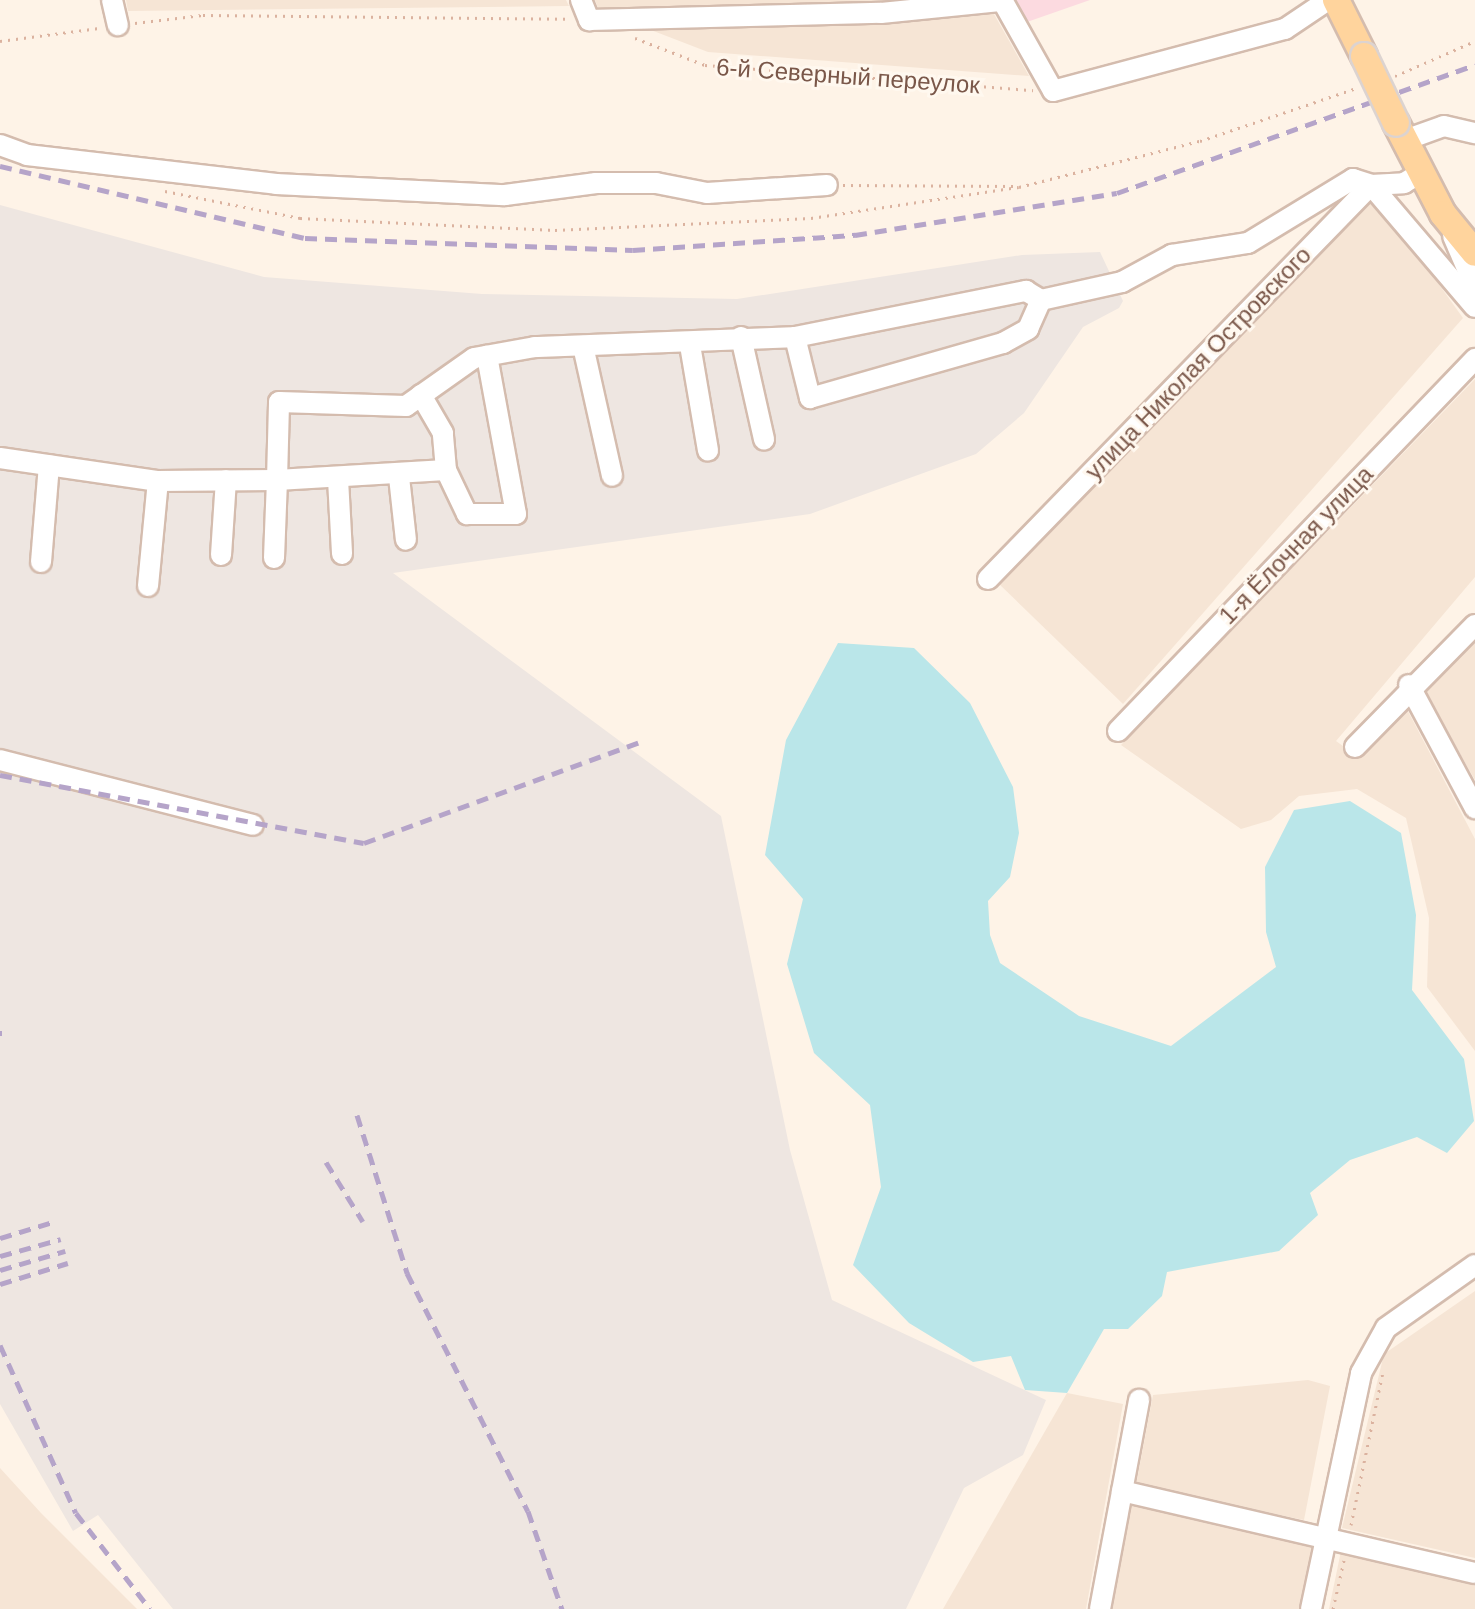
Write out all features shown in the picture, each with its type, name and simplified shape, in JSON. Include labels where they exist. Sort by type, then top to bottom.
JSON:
[{"type":"main road","points":[[1336,0],[1443,214],[1475,253]]},
{"type":"street","points":[[112,0],[118,25]]},
{"type":"street","points":[[581,0],[589,20],[881,13],[1002,0],[1053,91],[1285,29],[1328,0]]},
{"type":"street","points":[[1400,132],[1444,126],[1475,133]]},
{"type":"street","points":[[0,145],[27,155],[276,184],[505,195],[596,183],[656,183],[707,193],[827,185]]},
{"type":"street","points":[[274,558],[279,402],[406,406],[487,356],[583,346],[690,345],[741,337],[795,337],[1026,291],[1041,300],[1122,282],[1172,255],[1248,243],[1353,179],[1371,185],[1404,183],[1422,172]]},
{"type":"street","points":[[1371,185],[1475,307]]},
{"type":"street","name":"улица Николая Островского","points":[[988,579],[1371,185]]},
{"type":"street","points":[[1443,214],[1475,287]]},
{"type":"street","points":[[795,337],[810,398],[1003,343],[1028,329],[1041,300]]},
{"type":"street","points":[[741,337],[764,439]]},
{"type":"street","points":[[690,345],[708,450]]},
{"type":"street","points":[[583,346],[612,476]]},
{"type":"street","points":[[421,395],[443,433],[446,470],[467,514],[516,514],[487,356]]},
{"type":"street","name":"1-я Ёлочная улица","points":[[1118,731],[1475,359]]},
{"type":"street","points":[[0,458],[158,481],[399,477],[446,470]]},
{"type":"street","points":[[41,562],[49,465]]},
{"type":"street","points":[[399,477],[406,540]]},
{"type":"street","points":[[338,479],[342,554]]},
{"type":"street","points":[[221,555],[226,480]]},
{"type":"street","points":[[148,586],[158,481]]},
{"type":"street","points":[[1355,747],[1409,685],[1475,625]]},
{"type":"street","points":[[1409,685],[1475,808]]},
{"type":"street","points":[[0,760],[253,825]]},
{"type":"street","points":[[1311,1609],[1361,1373],[1386,1328],[1475,1265]]},
{"type":"street","points":[[1100,1609],[1139,1400]]},
{"type":"street","points":[[1122,1491],[1475,1573]]},
{"type":"path","points":[[0,41],[203,15],[589,20]]},
{"type":"path","name":"6-й Северный переулок","points":[[632,37],[705,65],[1053,91]]},
{"type":"path","points":[[827,185],[977,181],[1019,187]]},
{"type":"path","points":[[1333,1609],[1386,1360]]},
{"type":"shaded area","points":[[126,0],[566,0],[569,6],[128,11]]},
{"type":"shaded area","points":[[595,0],[986,0],[1029,76],[708,52],[599,10]]},
{"type":"shaded area","points":[[1015,0],[1090,0],[1027,22]]},
{"type":"shaded area","points":[[1370,188],[1463,318],[1123,704],[997,582]]},
{"type":"shaded area","points":[[0,205],[264,277],[482,294],[737,299],[1022,255],[1100,252],[1123,301],[1119,308],[1083,327],[1024,413],[976,454],[810,514],[393,573],[721,816],[790,1150],[832,1300],[1046,1400],[1023,1455],[964,1488],[906,1609],[173,1609],[98,1515],[73,1531],[0,1404]]},
{"type":"shaded area","points":[[1475,379],[1475,577],[1336,741],[1354,754],[1401,698],[1475,839],[1475,1051],[1427,987],[1429,918],[1406,818],[1357,789],[1299,796],[1271,820],[1241,829],[1121,745]]},
{"type":"shaded area","points":[[1475,633],[1475,780],[1419,682]]},
{"type":"shaded area","points":[[1475,1291],[1475,1558],[1342,1528],[1384,1354]]},
{"type":"shaded area","points":[[1308,1380],[1330,1386],[1304,1520],[1136,1485],[1153,1395]]},
{"type":"shaded area","points":[[1067,1393],[1123,1404],[1086,1609],[943,1609]]},
{"type":"shaded area","points":[[0,1468],[41,1513],[137,1609],[0,1609]]},
{"type":"shaded area","points":[[1129,1501],[1314,1547],[1301,1609],[1110,1609]]},
{"type":"shaded area","points":[[1341,1551],[1475,1582],[1475,1609],[1329,1609]]},
{"type":"water","points":[[838,643],[914,648],[970,703],[1013,787],[1019,833],[1010,877],[988,901],[990,935],[1000,963],[1079,1016],[1171,1046],[1276,967],[1266,932],[1265,867],[1294,810],[1350,801],[1401,833],[1416,915],[1412,990],[1464,1059],[1474,1121],[1447,1153],[1417,1137],[1350,1160],[1310,1193],[1318,1215],[1279,1251],[1167,1272],[1162,1296],[1128,1329],[1104,1329],[1067,1393],[1025,1390],[1011,1356],[973,1362],[909,1323],[853,1265],[881,1187],[870,1105],[814,1053],[787,964],[803,899],[765,855],[786,740]]},
{"type":"railway","points":[[0,166],[305,238],[633,250],[855,235],[1117,193],[1475,65]]},
{"type":"railway","points":[[0,775],[364,843],[643,741]]},
{"type":"railway","points":[[357,1115],[407,1273],[528,1511],[562,1609]]},
{"type":"railway","points":[[326,1162],[363,1222]]},
{"type":"railway","points":[[0,1238],[56,1221]]},
{"type":"railway","points":[[0,1256],[61,1239]]},
{"type":"railway","points":[[0,1270],[65,1251]]},
{"type":"railway","points":[[0,1284],[68,1263]]},
{"type":"railway","points":[[0,1345],[76,1513],[150,1609]]}]
